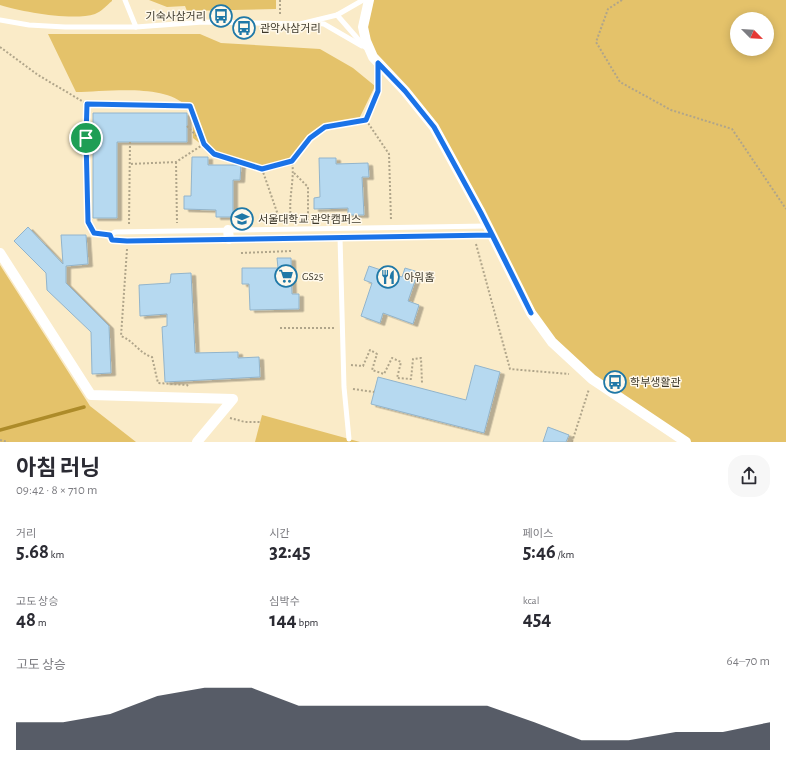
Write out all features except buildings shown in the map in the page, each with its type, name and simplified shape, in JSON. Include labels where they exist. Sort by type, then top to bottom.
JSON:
[{"type":"street","points":[[369,0],[363,27],[366,41],[375,60]]},
{"type":"street","points":[[456,165],[481,213]]},
{"type":"street","points":[[490,231],[531,313]]},
{"type":"street","points":[[0,254],[91,395],[233,399],[197,442]]},
{"type":"lane","points":[[125,0],[136,27]]},
{"type":"lane","points":[[309,23],[337,15],[363,0]]},
{"type":"lane","points":[[337,15],[375,60]]},
{"type":"lane","points":[[0,20],[51,26],[136,27],[203,22],[324,24],[362,46],[405,91],[434,127],[456,165]]},
{"type":"lane","points":[[481,213],[490,231]]},
{"type":"lane","points":[[490,231],[391,227],[290,229],[229,234],[127,241],[112,240],[110,235],[115,232],[129,231],[178,231],[229,234],[340,237],[474,235],[490,231]]},
{"type":"lane","points":[[340,237],[343,365],[349,439]]},
{"type":"lane","points":[[531,313],[552,342],[592,379],[686,442]]},
{"type":"path","points":[[280,0],[281,24]]},
{"type":"path","points":[[622,0],[608,9],[596,42],[620,82],[671,110],[732,129],[786,209]]},
{"type":"path","points":[[0,48],[38,75],[87,104],[190,106],[204,144]]},
{"type":"path","points":[[366,120],[378,91],[375,60]]},
{"type":"path","points":[[87,104],[88,222],[94,233],[110,235]]},
{"type":"path","points":[[187,126],[214,154],[262,169],[292,161],[310,138],[325,127],[366,120]]},
{"type":"path","points":[[366,120],[389,154],[391,227]]},
{"type":"path","points":[[129,231],[130,142]]},
{"type":"path","points":[[130,164],[176,162],[204,144]]},
{"type":"path","points":[[290,229],[291,217],[289,204],[294,173],[292,161]]},
{"type":"path","points":[[176,162],[178,231]]},
{"type":"path","points":[[262,169],[278,215],[291,217]]},
{"type":"path","points":[[294,173],[308,187],[308,220],[314,220]]},
{"type":"path","points":[[474,235],[510,369],[569,374]]},
{"type":"path","points":[[127,241],[121,336],[130,340],[144,355],[152,358],[158,383],[187,385],[201,398]]},
{"type":"path","points":[[241,253],[292,251]]},
{"type":"path","points":[[280,328],[342,328]]},
{"type":"path","points":[[343,365],[363,366],[370,350],[377,354],[372,370],[384,374],[392,358],[401,362],[397,378],[411,379],[413,359],[421,358],[422,383]]},
{"type":"path","points":[[572,442],[592,379]]},
{"type":"path","points":[[344,387],[374,392]]},
{"type":"path","points":[[222,413],[233,420],[260,422]]},
{"type":"path","points":[[0,440],[8,442]]},
{"type":"shaded area","points":[[0,0],[112,1],[95,14],[74,17],[48,15],[21,10],[0,5]]},
{"type":"shaded area","points":[[149,0],[276,0],[276,9],[187,11],[185,6],[167,7]]},
{"type":"shaded area","points":[[369,0],[786,0],[786,442],[686,442],[618,395],[552,342],[456,165],[366,41]]},
{"type":"shaded area","points":[[48,34],[200,34],[221,43],[320,49],[353,68],[375,86],[358,121],[325,127],[310,138],[292,161],[262,169],[214,154],[193,138],[192,121],[189,110],[176,99],[164,94],[134,90],[76,92]]},
{"type":"shaded area","points":[[0,265],[90,406],[136,442],[0,442]]},
{"type":"shaded area","points":[[262,415],[360,442],[255,442]]},
{"type":"waterway","points":[[0,430],[84,407]]},
{"type":"place","name":"기숙사삼거리","points":[[221,16]]},
{"type":"place","name":"관악사삼거리","points":[[244,28]]},
{"type":"place","name":"서울대학교 관악캠퍼스","points":[[242,219]]},
{"type":"place","name":"GS25","points":[[286,276]]},
{"type":"place","name":"아워홈","points":[[388,277]]},
{"type":"place","name":"학부생활관","points":[[615,382]]},
{"type":"route","points":[[378,63],[405,91],[434,127],[488,226],[531,313],[492,235],[115,241],[110,238],[110,235],[94,233],[88,222],[86,138],[87,104],[190,106],[204,144],[214,154],[262,169],[292,161],[310,138],[325,127],[358,120],[366,120],[378,91],[378,63]]}]
